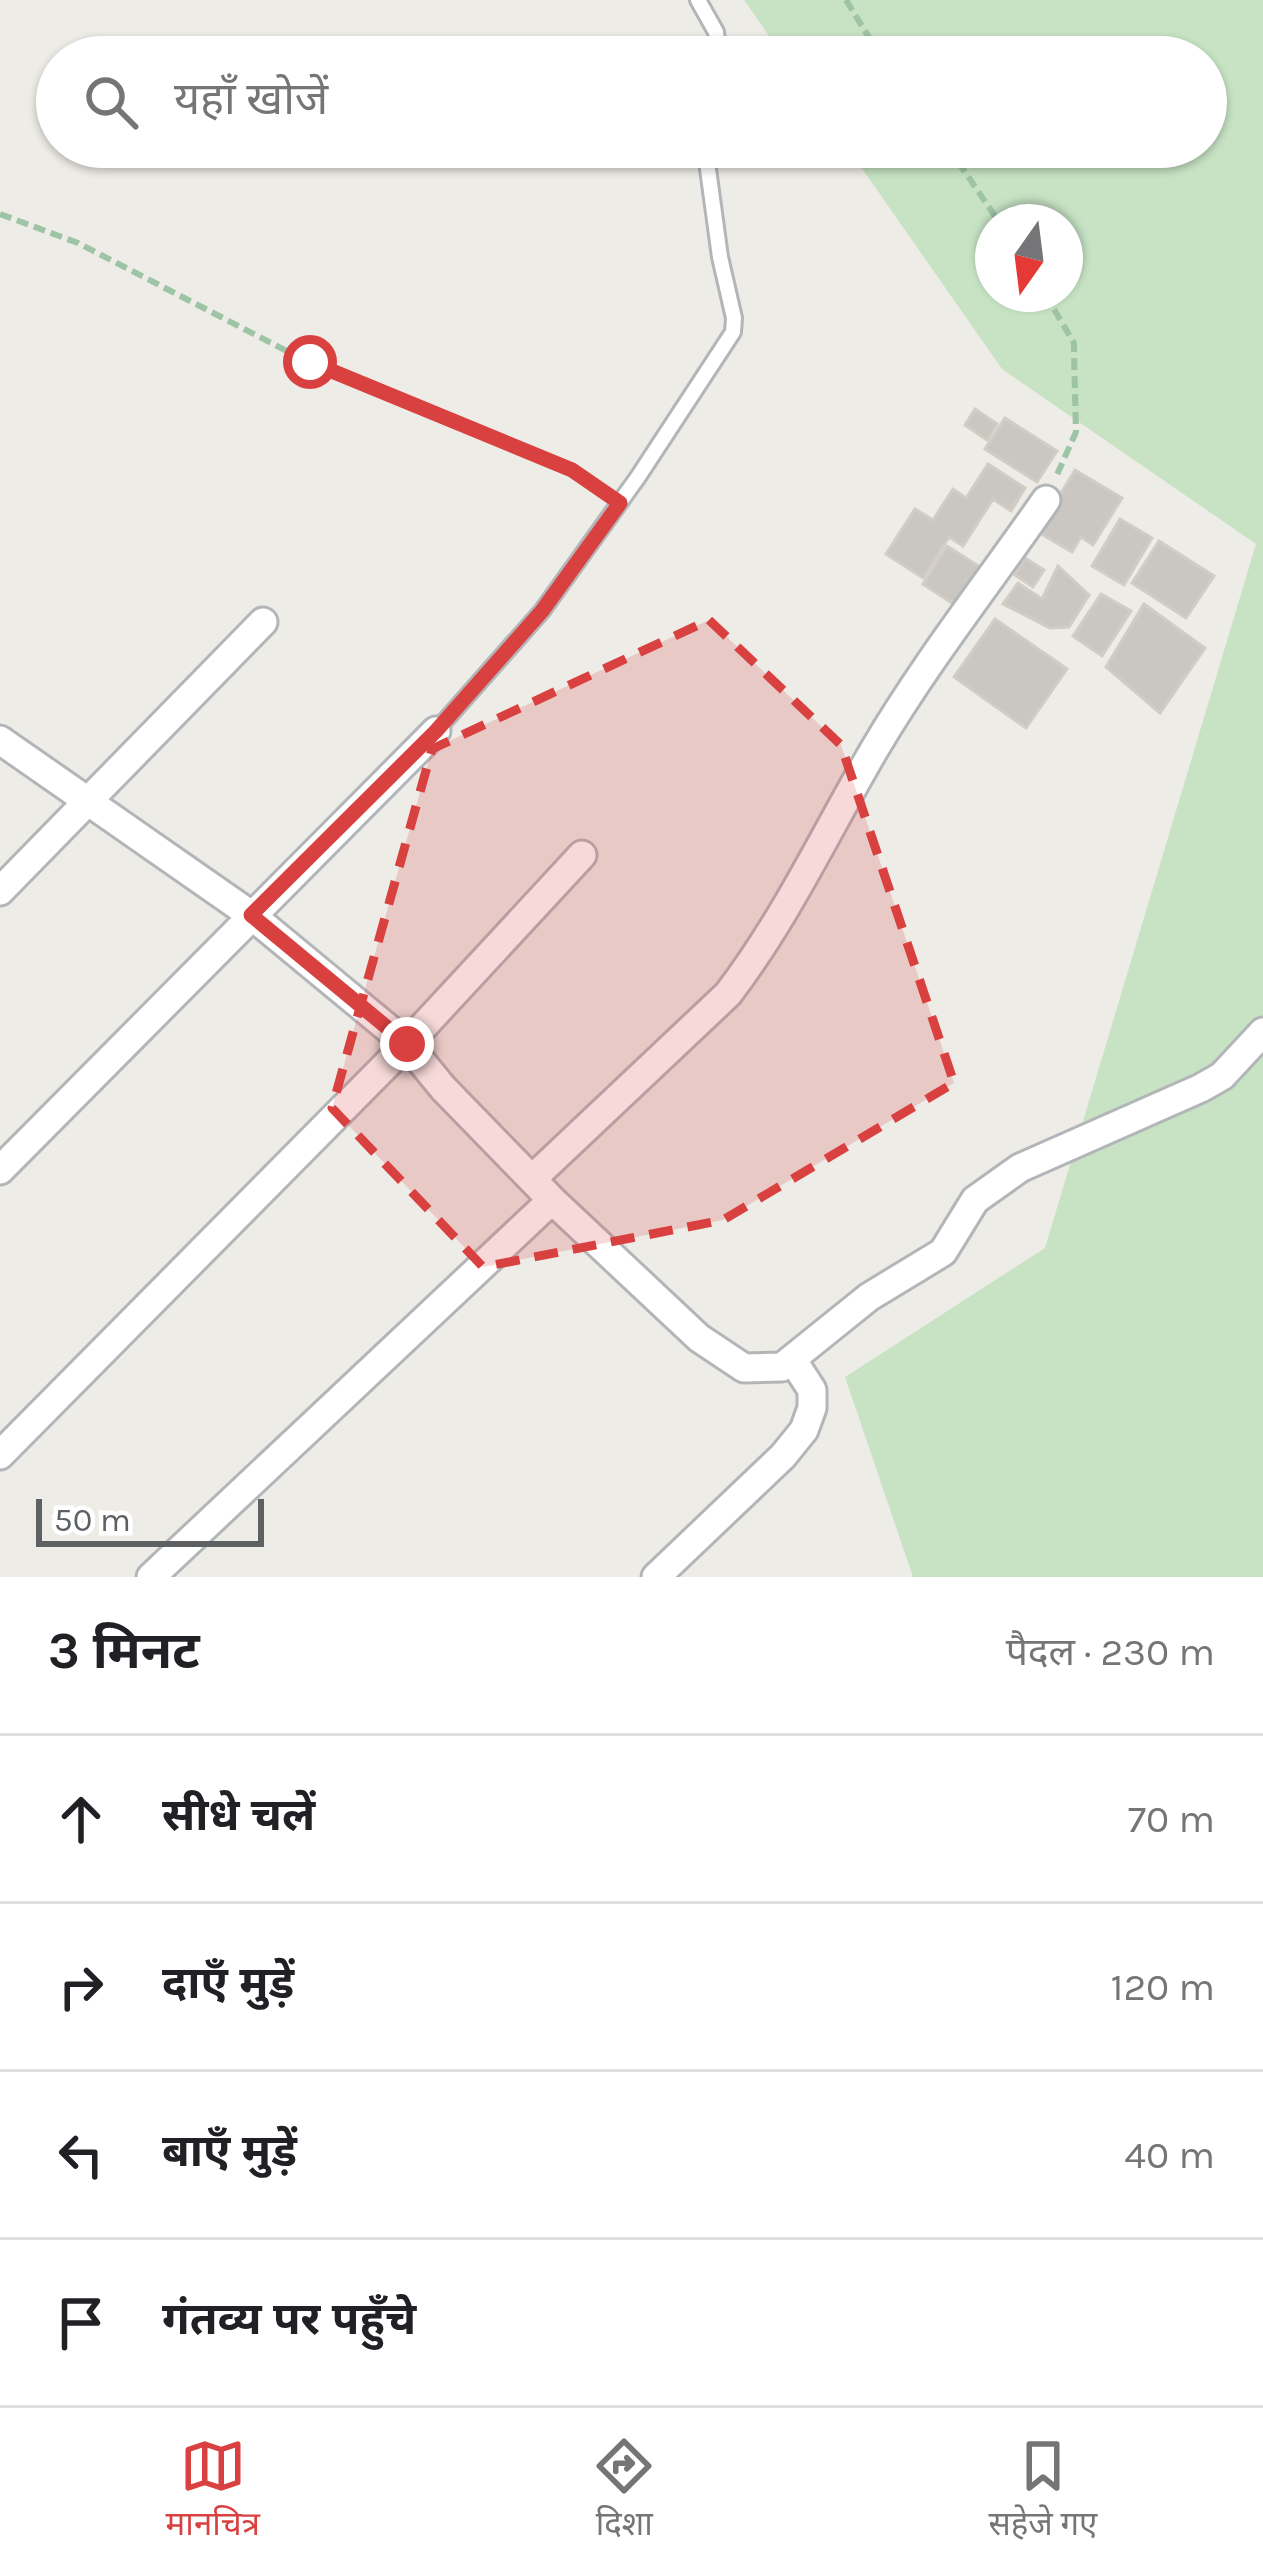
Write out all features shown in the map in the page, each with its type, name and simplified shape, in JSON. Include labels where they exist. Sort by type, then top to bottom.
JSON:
[{"type":"street","points":[[532,1179],[728,994],[798,887],[876,746],[1046,500]]},
{"type":"street","points":[[0,891],[263,622]]},
{"type":"street","points":[[0,1170],[436,731]]},
{"type":"street","points":[[0,740],[251,915],[407,1044],[552,1200],[699,1338],[733,1363],[764,1370],[782,1367],[869,1297],[944,1252],[965,1213],[987,1190],[1020,1168],[1202,1088],[1233,1066],[1263,1032]]},
{"type":"street","points":[[0,1455],[407,1044],[582,855]]},
{"type":"street","points":[[151,1577],[552,1200]]},
{"type":"street","points":[[656,1577],[804,1430],[812,1390],[791,1359]]},
{"type":"lane","points":[[698,0],[716,36]]},
{"type":"lane","points":[[436,731],[542,611],[733,332],[708,168]]},
{"type":"path","points":[[846,0],[868,36]]},
{"type":"path","points":[[963,168],[987,204]]},
{"type":"path","points":[[0,214],[78,243],[310,362],[572,470],[620,503]]},
{"type":"path","points":[[1046,500],[1076,432],[1074,344],[1055,312]]},
{"type":"highlighted area","points":[[709,620],[841,745],[954,1083],[723,1220],[483,1267],[332,1108],[432,749]]},
{"type":"green space","points":[[744,0],[1263,0],[1263,1577],[913,1577],[845,1377],[1045,1248],[1256,544],[1002,369],[862,168],[1227,168],[1227,36],[769,36]]},
{"type":"building","points":[[975,409],[997,424],[987,440],[965,425]]},
{"type":"building","points":[[1005,418],[1057,451],[1037,482],[985,449]]},
{"type":"building","points":[[988,464],[1025,488],[1011,511],[993,499],[963,546],[949,537],[923,578],[886,554],[915,509],[933,520],[953,489],[966,498]]},
{"type":"building","points":[[1075,470],[1122,498],[1093,545],[1081,537],[1072,552],[1038,532]]},
{"type":"building","points":[[1120,519],[1152,538],[1124,585],[1092,566]]},
{"type":"building","points":[[1159,541],[1214,576],[1186,618],[1132,583]]},
{"type":"building","points":[[947,546],[983,569],[958,607],[923,584]]},
{"type":"building","points":[[1025,558],[1044,570],[1033,587],[1015,575]]},
{"type":"building","points":[[1058,566],[1089,595],[1069,627],[1050,628],[1003,604],[1018,583],[1042,599]]},
{"type":"building","points":[[1101,594],[1131,611],[1102,656],[1073,636]]},
{"type":"building","points":[[1144,604],[1205,648],[1160,713],[1106,667]]},
{"type":"building","points":[[995,619],[1067,669],[1026,728],[954,677]]},
{"type":"route","points":[[310,362],[572,470],[620,503],[542,611],[436,731],[251,915],[407,1044]]}]
